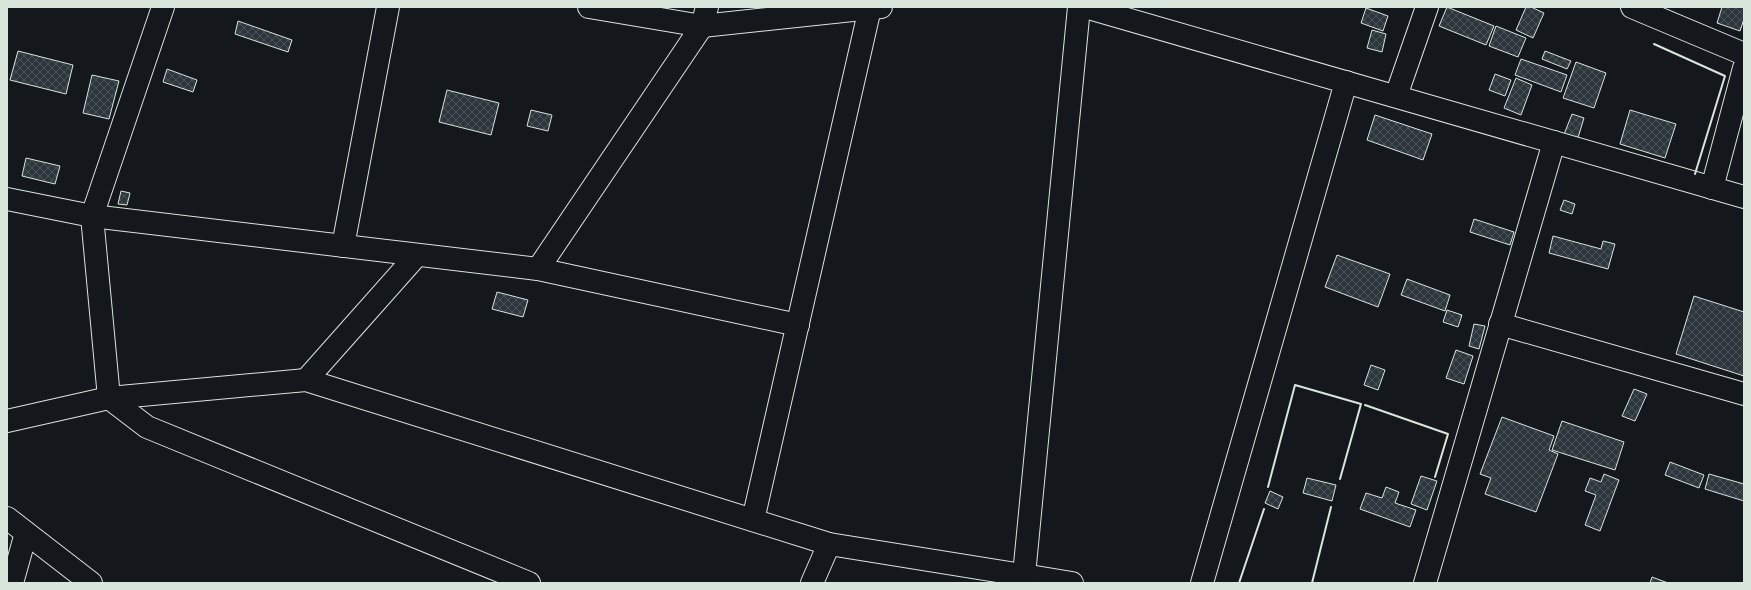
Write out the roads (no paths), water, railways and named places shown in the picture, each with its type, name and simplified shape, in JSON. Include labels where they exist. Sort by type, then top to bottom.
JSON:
[{"type":"street","points":[[163,7],[92,216],[109,398],[147,427],[529,583]]},
{"type":"street","points":[[343,246],[388,7]]},
{"type":"street","points":[[589,7],[704,17],[876,8],[798,325],[753,520]]},
{"type":"street","points":[[1024,575],[1079,7]]},
{"type":"street","points":[[1085,7],[1153,17],[1346,82],[1744,197]]},
{"type":"street","points":[[1396,96],[1427,7]]},
{"type":"street","points":[[1632,7],[1744,54]]},
{"type":"street","points":[[538,269],[704,17]]},
{"type":"street","points":[[1712,188],[1744,68]]},
{"type":"street","points":[[1202,583],[1346,82]]},
{"type":"street","points":[[1425,583],[1554,142]]},
{"type":"street","points":[[7,198],[92,216],[538,269],[798,325]]},
{"type":"street","points":[[306,380],[417,255]]},
{"type":"street","points":[[1500,324],[1744,394]]},
{"type":"street","points":[[7,421],[109,398],[306,380],[829,544],[959,574],[1024,575],[1072,583]]},
{"type":"street","points":[[7,518],[91,583]]},
{"type":"street","points":[[12,583],[26,533]]},
{"type":"street","points":[[812,583],[829,544]]}]
